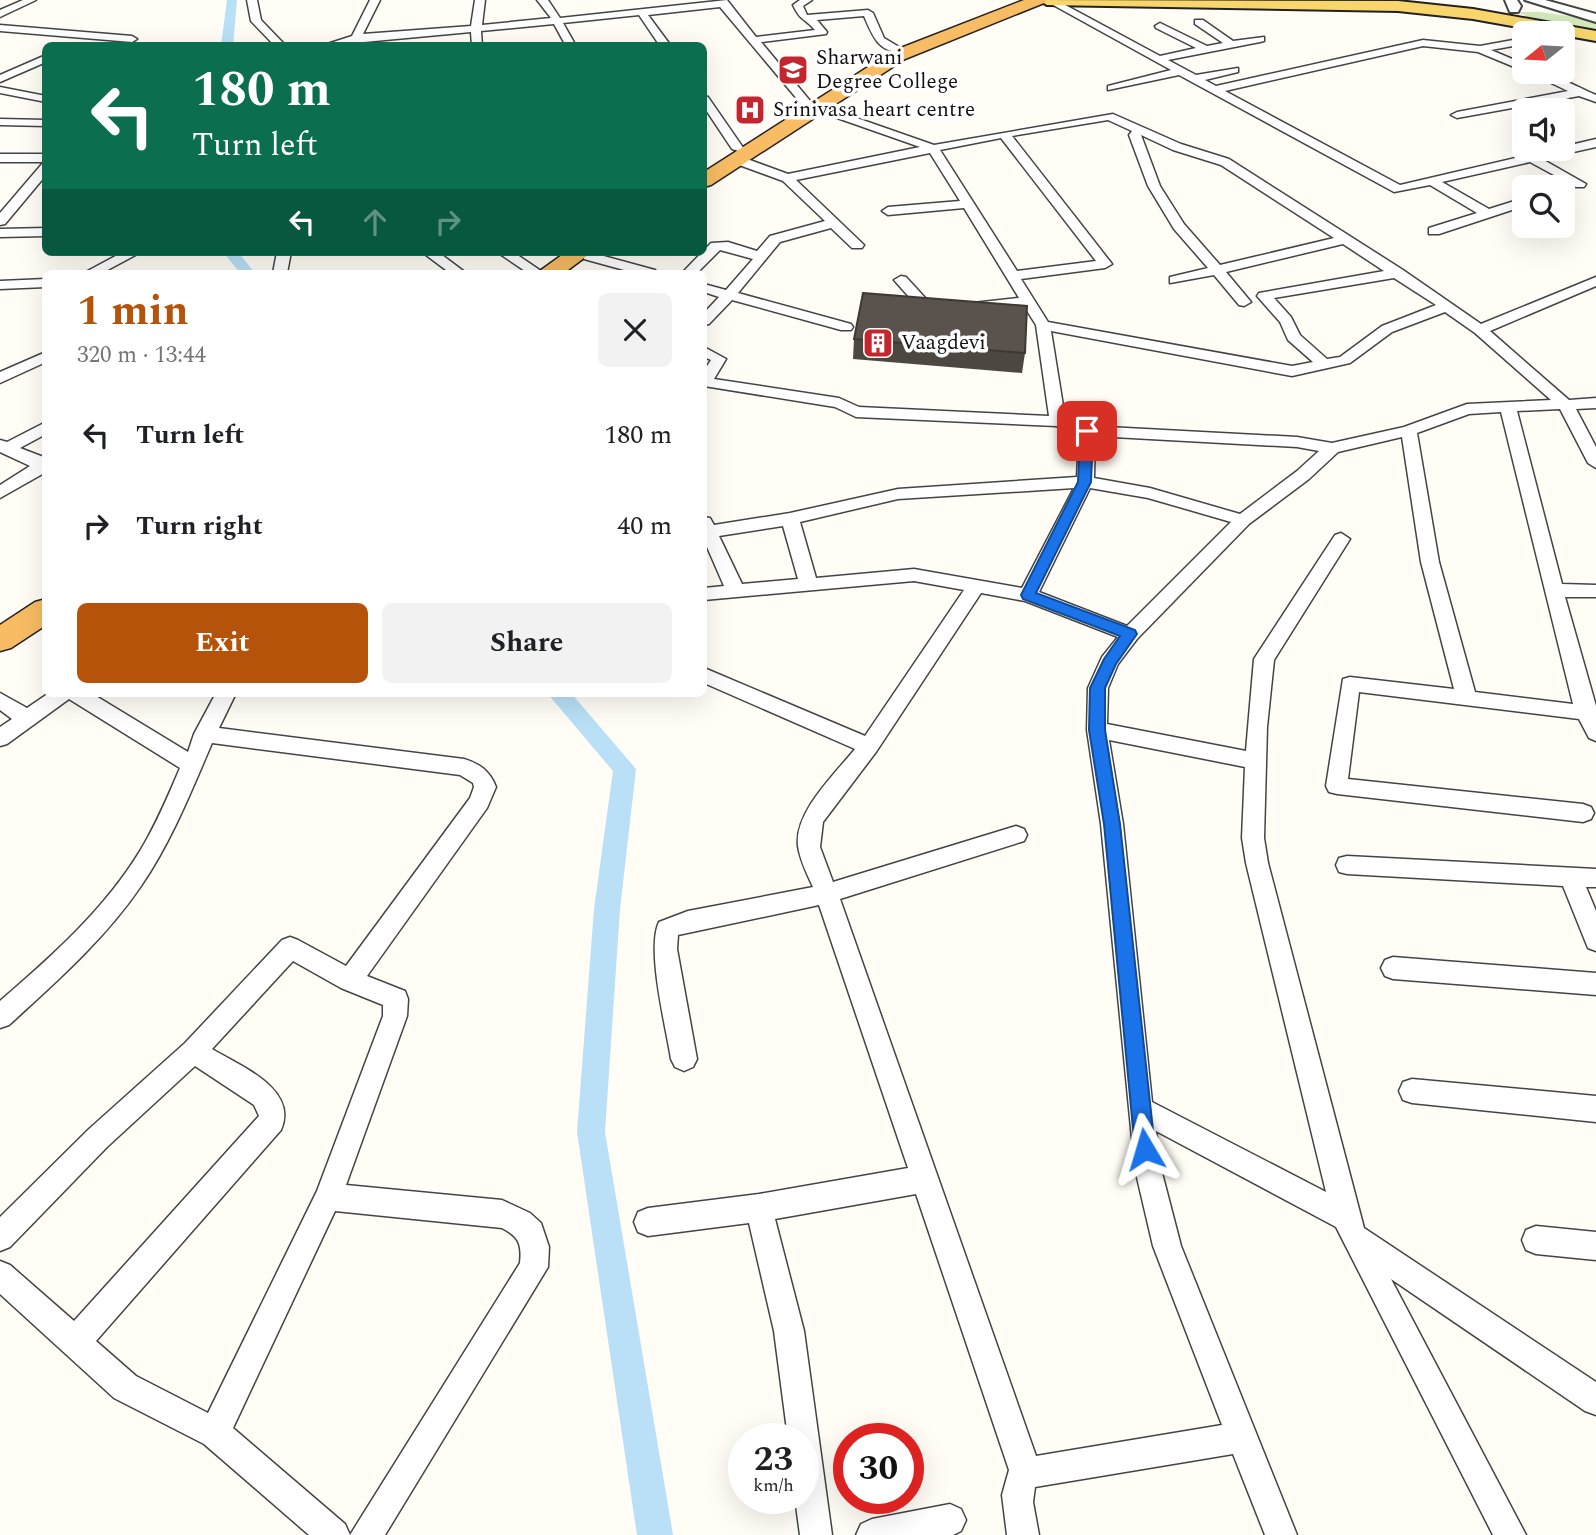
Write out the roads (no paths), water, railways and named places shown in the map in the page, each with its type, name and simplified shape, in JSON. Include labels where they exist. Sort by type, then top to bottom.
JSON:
[{"type":"highway","points":[[811,106],[920,45],[1038,0]]},
{"type":"highway","points":[[707,170],[737,154],[895,49],[1006,2]]},
{"type":"highway","points":[[707,179],[737,154]]},
{"type":"highway","points":[[554,270],[583,256]]},
{"type":"highway","points":[[568,270],[585,256]]},
{"type":"highway","points":[[0,625],[42,611]]},
{"type":"highway","points":[[0,640],[42,612]]},
{"type":"main road","points":[[1049,0],[1374,5],[1473,13],[1517,21]]},
{"type":"main road","points":[[1409,0],[1513,5],[1596,19]]},
{"type":"main road","points":[[1513,5],[1512,13],[1515,17],[1525,21]]},
{"type":"main road","points":[[1575,32],[1596,36]]},
{"type":"street","points":[[0,14],[31,0]]},
{"type":"street","points":[[252,0],[256,21],[277,42]]},
{"type":"street","points":[[356,38],[375,0]]},
{"type":"street","points":[[477,42],[480,0]]},
{"type":"street","points":[[542,0],[548,4],[568,42]]},
{"type":"street","points":[[631,0],[663,42]]},
{"type":"street","points":[[804,19],[798,5],[807,0]]},
{"type":"street","points":[[1049,0],[1398,188],[1518,161]]},
{"type":"street","points":[[1531,0],[1596,19]]},
{"type":"street","points":[[339,42],[356,38],[641,13],[723,2],[811,106],[933,148],[1043,325],[1058,421]]},
{"type":"street","points":[[804,19],[867,12],[880,40],[895,49]]},
{"type":"street","points":[[753,40],[822,32],[813,21],[804,19]]},
{"type":"street","points":[[1199,22],[1232,44]]},
{"type":"street","points":[[1160,26],[1207,50]]},
{"type":"street","points":[[0,28],[132,39]]},
{"type":"street","points":[[83,42],[94,36]]},
{"type":"street","points":[[1158,60],[1260,39]]},
{"type":"street","points":[[1214,90],[1423,43],[1479,49],[1512,43]]},
{"type":"street","points":[[1479,49],[1512,63]]},
{"type":"street","points":[[0,79],[42,60]]},
{"type":"street","points":[[24,67],[42,70]]},
{"type":"street","points":[[1195,79],[1234,70]]},
{"type":"street","points":[[1112,88],[1182,71]]},
{"type":"street","points":[[1562,84],[1596,98]]},
{"type":"street","points":[[0,90],[42,98]]},
{"type":"street","points":[[1457,115],[1581,92]]},
{"type":"street","points":[[707,104],[737,154],[787,178],[858,245]]},
{"type":"street","points":[[787,178],[1004,134],[1109,116],[1177,147],[1225,162],[1447,306],[1480,330],[1566,405],[1596,463]]},
{"type":"street","points":[[0,122],[42,123]]},
{"type":"street","points":[[1138,130],[1135,135],[1154,186],[1179,226],[1244,302]]},
{"type":"street","points":[[1004,134],[1105,264],[1013,276]]},
{"type":"street","points":[[1575,148],[1596,143]]},
{"type":"street","points":[[0,158],[42,158]]},
{"type":"street","points":[[1537,161],[1580,184]]},
{"type":"street","points":[[0,221],[42,172]]},
{"type":"street","points":[[1575,186],[1596,180]]},
{"type":"street","points":[[1432,181],[1488,214]]},
{"type":"street","points":[[24,192],[42,190]]},
{"type":"street","points":[[888,211],[968,204]]},
{"type":"street","points":[[1434,231],[1512,206]]},
{"type":"street","points":[[707,318],[730,295],[775,239],[834,223]]},
{"type":"street","points":[[0,233],[42,232]]},
{"type":"street","points":[[1175,280],[1344,240]]},
{"type":"street","points":[[707,255],[716,246],[724,245],[761,257]]},
{"type":"street","points":[[117,268],[130,256]]},
{"type":"street","points":[[435,256],[455,270]]},
{"type":"street","points":[[510,256],[532,270]]},
{"type":"street","points":[[598,256],[641,270]]},
{"type":"street","points":[[692,270],[706,256]]},
{"type":"street","points":[[1324,364],[1293,337],[1293,331],[1264,296],[1398,273]]},
{"type":"street","points":[[901,281],[923,304],[944,308],[1028,301]]},
{"type":"street","points":[[1480,330],[1596,281]]},
{"type":"street","points":[[0,285],[42,283]]},
{"type":"street","points":[[707,289],[846,327]]},
{"type":"street","points":[[1043,325],[1292,371],[1345,360],[1387,328],[1447,306]]},
{"type":"street","points":[[707,353],[719,359],[707,377]]},
{"type":"street","points":[[0,378],[42,358]]},
{"type":"street","points":[[707,382],[839,403],[856,412],[1058,421],[1087,431],[1297,442],[1332,448],[1409,431],[1468,409],[1596,403]]},
{"type":"street","points":[[1508,408],[1554,590],[1596,733]]},
{"type":"street","points":[[3,447],[42,429]]},
{"type":"street","points":[[1028,595],[1085,482],[1087,431]]},
{"type":"street","points":[[1409,431],[1430,562],[1467,699]]},
{"type":"street","points":[[3,447],[42,464]]},
{"type":"street","points":[[1281,1535],[1167,1245],[1148,1168],[1112,824],[1097,730],[1098,688],[1109,662],[1130,634],[1243,520],[1303,475],[1332,448]]},
{"type":"street","points":[[0,492],[42,466]]},
{"type":"street","points":[[707,527],[790,519],[898,494],[1085,482],[1150,493],[1243,520]]},
{"type":"street","points":[[790,519],[809,585]]},
{"type":"street","points":[[707,529],[736,592]]},
{"type":"street","points":[[1341,539],[1264,659],[1257,727],[1253,838],[1257,863],[1350,1227],[1510,1535]]},
{"type":"street","points":[[707,594],[914,575],[1028,595],[1130,634]]},
{"type":"street","points":[[975,587],[869,746],[813,818],[807,831],[807,843],[827,894],[1026,1473]]},
{"type":"street","points":[[1554,590],[1596,591]]},
{"type":"street","points":[[707,676],[869,746]]},
{"type":"street","points":[[1583,813],[1337,786],[1350,684],[1591,714]]},
{"type":"street","points":[[0,738],[58,697]]},
{"type":"street","points":[[82,697],[192,765]]},
{"type":"street","points":[[0,1017],[78,947],[126,890],[149,855],[204,734],[224,697]]},
{"type":"street","points":[[0,700],[28,719]]},
{"type":"street","points":[[1097,730],[1256,761]]},
{"type":"street","points":[[204,734],[464,768],[482,778],[485,787],[479,802],[351,980]]},
{"type":"street","points":[[684,1059],[665,948],[667,929],[688,921],[827,894],[1016,835]]},
{"type":"street","points":[[1347,865],[1596,878]]},
{"type":"street","points":[[1571,877],[1596,941]]},
{"type":"street","points":[[0,1237],[98,1138],[194,1051],[290,947],[351,980],[396,999],[397,1007],[328,1197],[215,1433]]},
{"type":"street","points":[[1393,968],[1596,984]]},
{"type":"street","points":[[75,1342],[272,1121],[272,1110],[263,1096],[194,1051]]},
{"type":"street","points":[[1412,1091],[1596,1109]]},
{"type":"street","points":[[1140,1109],[1350,1227],[1596,1400]]},
{"type":"street","points":[[648,1222],[759,1208],[925,1179]]},
{"type":"street","points":[[328,1197],[502,1214],[517,1220],[531,1231],[536,1243],[534,1267],[366,1535]]},
{"type":"street","points":[[759,1208],[789,1331],[816,1535]]},
{"type":"street","points":[[1536,1240],[1596,1246]]},
{"type":"street","points":[[0,1275],[125,1387],[215,1433],[334,1535]]},
{"type":"street","points":[[1023,1535],[1017,1497],[1020,1480],[1026,1473],[1241,1437]]},
{"type":"street","points":[[872,1535],[950,1520]]},
{"type":"waterway","points":[[227,42],[232,0]]},
{"type":"waterway","points":[[233,256],[245,270]]},
{"type":"waterway","points":[[562,697],[625,769],[607,909],[591,1132],[655,1535]]},
{"type":"place","name":"Sharwani Degree College","points":[[793,70]]},
{"type":"place","name":"Srinivasa heart centre","points":[[750,110]]},
{"type":"place","name":"Vaagdevi","points":[[878,343]]}]
